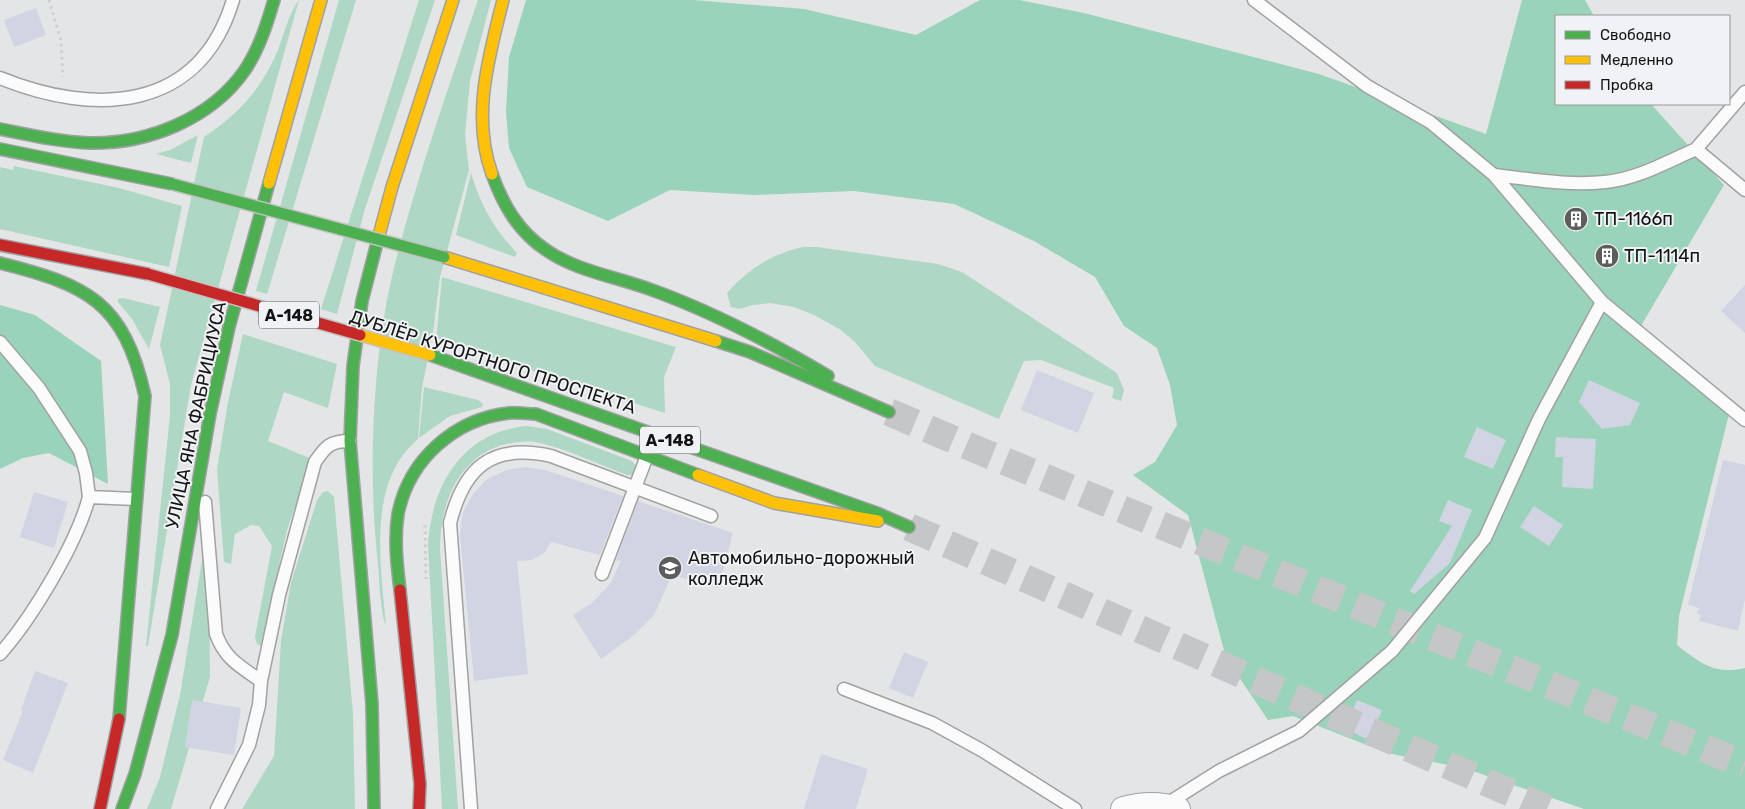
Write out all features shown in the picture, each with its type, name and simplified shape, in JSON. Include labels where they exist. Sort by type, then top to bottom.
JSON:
[{"type":"main road","points":[[0,129],[71,142],[102,143],[139,139],[177,126],[207,108],[239,78],[265,31],[274,0]]},
{"type":"main road","name":"УЛИЦА ЯНА ФАБРИЦИУСА","points":[[122,809],[135,774],[172,635],[201,462],[229,327],[321,0]]},
{"type":"main road","points":[[374,809],[372,704],[350,440],[353,366],[362,301],[400,161],[453,0]]},
{"type":"main road","points":[[0,149],[172,184],[444,258],[585,299],[750,352],[889,412],[763,338],[653,290],[573,264],[546,250],[521,229],[501,200],[488,167],[483,128],[484,79],[504,0]]},
{"type":"main road","name":"ДУБЛЁР КУРОРТНОГО ПРОСПЕКТА","points":[[0,245],[148,274],[430,355],[867,509],[909,527],[774,503],[647,456]]},
{"type":"main road","points":[[0,264],[68,284],[94,298],[112,317],[130,344],[140,368],[145,396],[118,732],[100,809]]},
{"type":"main road","name":"А-148","points":[[419,809],[420,784],[398,569],[397,532],[400,501],[412,472],[429,451],[452,433],[482,419],[510,413],[536,414],[647,456]]},
{"type":"street","points":[[1123,809],[1140,805],[1171,807]]},
{"type":"lane","points":[[0,78],[20,86],[64,97],[105,102],[140,98],[170,84],[211,49],[223,26],[233,0]]},
{"type":"lane","points":[[1254,0],[1367,86],[1430,122],[1494,175],[1602,302],[1745,420]]},
{"type":"lane","points":[[1494,175],[1566,184],[1607,182],[1644,172],[1696,149],[1745,92]]},
{"type":"lane","points":[[1696,149],[1745,190]]},
{"type":"lane","points":[[1171,807],[1219,771],[1299,731],[1392,651],[1485,538],[1539,419],[1602,302]]},
{"type":"lane","points":[[0,342],[39,388],[80,451],[86,472],[89,497],[81,522],[43,595],[0,654]]},
{"type":"lane","points":[[217,809],[249,745],[259,706],[261,681],[279,595],[316,462],[325,446],[339,441],[350,440]]},
{"type":"lane","points":[[471,809],[450,523],[455,502],[467,479],[483,464],[504,454],[529,451],[551,456],[711,516]]},
{"type":"lane","points":[[602,574],[647,456]]},
{"type":"lane","points":[[201,462],[216,634],[222,650],[231,660],[261,681]]},
{"type":"lane","points":[[89,497],[136,500]]},
{"type":"lane","points":[[844,688],[932,723],[983,751],[1075,809]]},
{"type":"path","points":[[49,0],[62,42],[64,97]]},
{"type":"green space","points":[[299,0],[191,385],[148,646],[146,646],[170,415],[170,384],[160,345],[204,137],[238,110],[257,88],[272,63],[295,5]]},
{"type":"green space","points":[[339,0],[356,0],[267,294],[256,291]]},
{"type":"green space","points":[[419,0],[435,0],[365,209],[337,314],[321,309]]},
{"type":"green space","points":[[478,0],[491,0],[470,81],[465,135],[469,170],[440,277],[433,333],[422,388],[418,439],[401,457],[390,478],[384,502],[380,552],[386,625],[382,612],[380,591],[373,485],[374,410],[381,336],[394,268],[413,200],[433,133]]},
{"type":"green space","points":[[526,0],[693,0],[804,9],[916,35],[980,0],[1019,0],[1084,13],[1319,74],[1486,134],[1522,0],[1585,0],[1593,15],[1555,15],[1555,105],[1652,105],[1724,185],[1638,331],[1730,410],[1679,616],[1677,645],[1701,662],[1716,669],[1734,670],[1745,668],[1745,809],[1584,809],[1464,768],[1387,753],[1293,716],[1268,720],[1226,658],[1188,515],[1133,475],[1155,462],[1177,425],[1170,385],[1157,348],[1124,326],[1095,277],[1034,241],[954,204],[854,191],[754,195],[670,190],[608,221],[527,187],[509,148],[506,112],[509,57]]},
{"type":"green space","points":[[198,135],[191,163],[156,154],[170,150]]},
{"type":"green space","points":[[14,166],[119,188],[182,206],[169,267],[0,229],[0,167],[13,170]]},
{"type":"green space","points":[[471,173],[484,206],[495,226],[517,253],[515,257],[456,235]]},
{"type":"green space","points":[[803,247],[817,247],[938,264],[962,272],[1117,373],[1124,390],[1121,401],[1112,398],[1114,388],[1041,360],[1024,361],[999,419],[875,366],[855,342],[841,330],[814,315],[794,307],[770,303],[739,309],[731,307],[727,293],[743,277],[781,253]]},
{"type":"green space","points":[[442,277],[676,347],[664,377],[665,413],[436,340]]},
{"type":"green space","points":[[123,298],[160,307],[149,349],[132,319],[118,302],[118,299]]},
{"type":"green space","points":[[0,305],[35,315],[101,361],[108,484],[49,453],[23,458],[0,469]]},
{"type":"green space","points":[[243,334],[337,364],[328,408],[284,392],[268,441],[312,459],[287,530],[261,646],[257,644],[255,637],[272,546],[259,526],[251,525],[235,534],[231,564],[224,562],[217,469],[228,402]]},
{"type":"green space","points":[[424,387],[478,400],[483,404],[482,407],[450,416],[419,438]]},
{"type":"green space","points":[[527,426],[547,429],[632,461],[636,466],[633,475],[627,475],[551,446],[528,441],[506,444],[489,450],[475,459],[455,484],[448,499],[444,515],[440,549],[458,809],[442,809],[428,544],[431,522],[444,482],[468,450],[504,430]]},
{"type":"green space","points":[[328,491],[334,497],[353,714],[355,809],[242,809],[274,756],[281,641],[291,583],[317,500],[323,492]]},
{"type":"green space","points":[[204,548],[209,551],[210,677],[171,809],[147,809],[160,777],[180,695]]},
{"type":"building","points":[[36,8],[46,35],[14,47],[4,20]]},
{"type":"building","points":[[1745,285],[1745,333],[1721,311]]},
{"type":"building","points":[[1037,370],[1094,393],[1078,433],[1021,410]]},
{"type":"building","points":[[1589,380],[1640,403],[1630,425],[1602,429],[1579,402]]},
{"type":"building","points":[[1477,427],[1506,440],[1493,469],[1464,457]]},
{"type":"building","points":[[1556,437],[1596,439],[1593,489],[1562,487],[1563,457],[1555,457]]},
{"type":"building","points":[[1723,460],[1745,465],[1745,599],[1738,631],[1699,621],[1701,615],[1697,614],[1699,608],[1688,605]]},
{"type":"building","points":[[526,467],[545,470],[623,496],[600,555],[551,542],[545,552],[532,560],[517,561],[528,674],[474,681],[460,535],[463,512],[473,494],[487,479],[507,470]]},
{"type":"building","points":[[34,492],[68,502],[54,548],[20,537]]},
{"type":"building","points":[[1448,500],[1472,510],[1450,563],[1414,594],[1410,591],[1452,526],[1439,521]]},
{"type":"building","points":[[638,501],[733,533],[718,588],[672,575],[654,615],[634,635],[601,659],[573,615],[592,603],[610,584],[621,561],[616,560]]},
{"type":"building","points":[[1534,506],[1563,525],[1549,546],[1520,527]]},
{"type":"building","points":[[904,652],[928,662],[913,698],[889,688]]},
{"type":"building","points":[[35,671],[68,683],[33,773],[3,760],[23,711],[21,710]]},
{"type":"building","points":[[192,700],[241,708],[234,755],[185,747]]},
{"type":"building","points":[[1357,700],[1382,710],[1369,740],[1345,729]]},
{"type":"building","points":[[821,754],[868,769],[856,809],[804,809]]},
{"type":"tunnel","points":[[889,412],[1745,765]]},
{"type":"tunnel","points":[[909,527],[1547,809]]},
{"type":"traffic: fast","points":[[0,129],[56,140],[90,143],[134,139],[177,125],[215,102],[245,70],[258,45],[274,0]]},
{"type":"traffic: fast","points":[[0,149],[172,184]]},
{"type":"traffic: fast","points":[[492,174],[501,196],[513,217],[527,234],[546,250],[570,263],[652,290],[720,318],[828,376]]},
{"type":"traffic: fast","points":[[122,809],[135,774],[172,635],[210,414],[229,327],[269,183]]},
{"type":"traffic: fast","points":[[172,184],[444,257]]},
{"type":"traffic: fast","points":[[374,809],[372,704],[350,441],[353,366],[362,301],[378,239]]},
{"type":"traffic: fast","points":[[0,263],[57,280],[79,290],[98,302],[113,318],[126,339],[136,364],[145,396],[119,719]]},
{"type":"traffic: fast","points":[[716,341],[750,352],[889,412]]},
{"type":"traffic: fast","points":[[430,355],[877,513],[909,527]]},
{"type":"traffic: fast","points":[[400,590],[396,533],[398,514],[404,494],[412,476],[437,445],[453,433],[470,424],[489,417],[509,413],[536,414],[698,475]]},
{"type":"traffic: slow","points":[[269,183],[321,0]]},
{"type":"traffic: slow","points":[[378,239],[392,187],[453,0]]},
{"type":"traffic: slow","points":[[492,174],[483,131],[484,87],[492,43],[503,0]]},
{"type":"traffic: slow","points":[[444,257],[716,341]]},
{"type":"traffic: slow","points":[[360,335],[430,355]]},
{"type":"traffic: slow","points":[[698,475],[774,503],[878,521]]},
{"type":"traffic: jam","points":[[0,245],[148,274]]},
{"type":"traffic: jam","points":[[148,274],[360,335]]},
{"type":"traffic: jam","points":[[400,590],[420,784],[419,809]]},
{"type":"traffic: jam","points":[[100,809],[119,719]]},
{"type":"place","name":"ТП-1166п","points":[[1576,219]]},
{"type":"place","name":"ТП-1114п","points":[[1607,256]]},
{"type":"place","name":"Автомобильно-дорожный колледж","points":[[670,568]]}]
